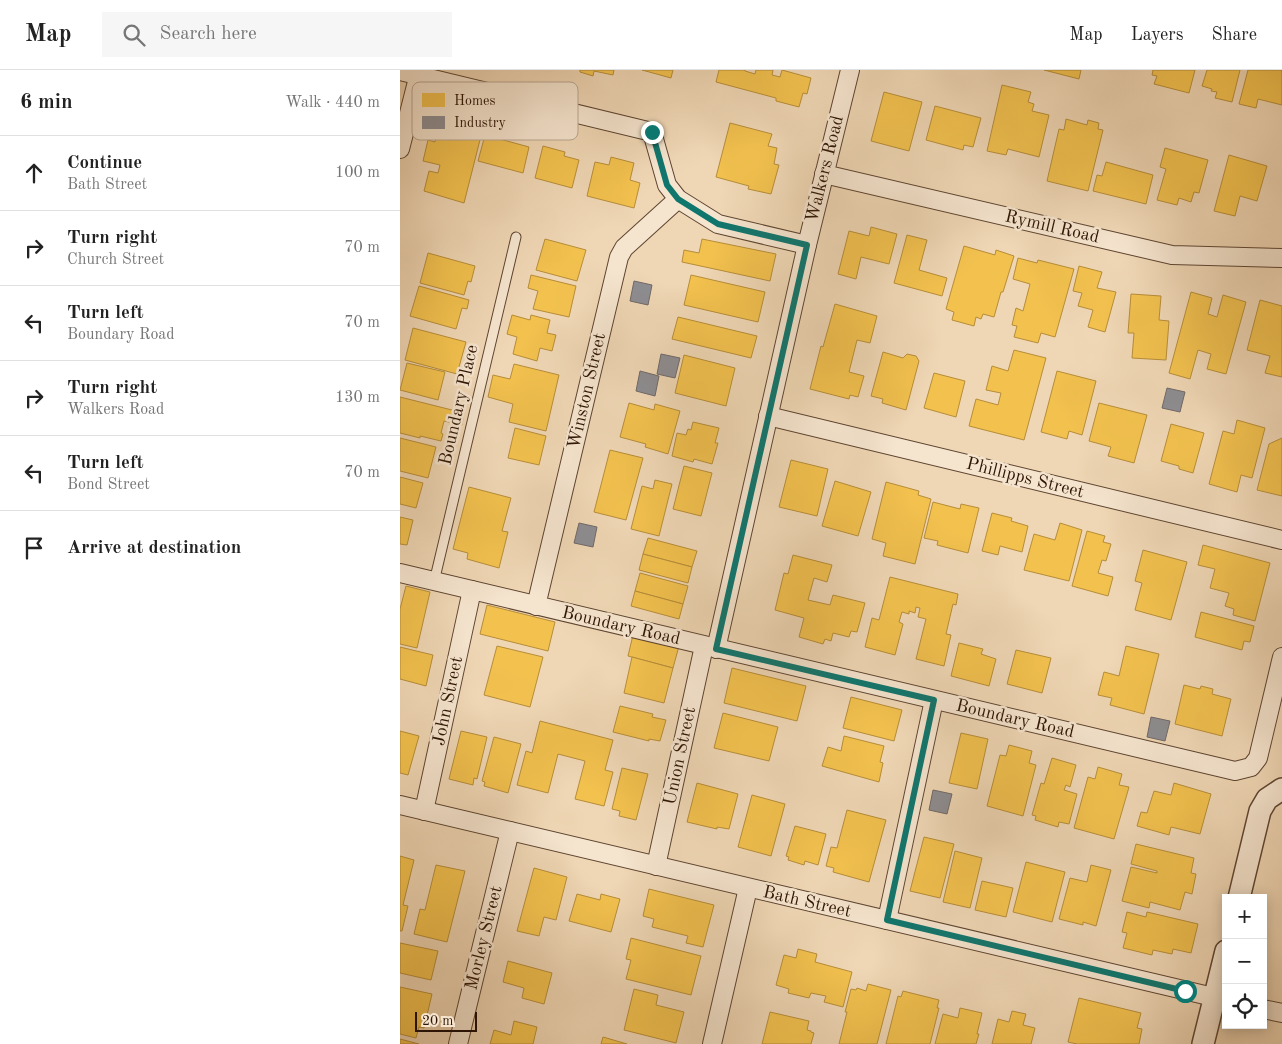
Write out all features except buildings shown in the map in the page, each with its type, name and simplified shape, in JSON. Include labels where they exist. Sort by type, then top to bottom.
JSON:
[{"type":"street","name":"Walkers Road","points":[[710,648],[768,416],[850,70]]},
{"type":"street","points":[[400,71],[419,73],[455,82]]},
{"type":"street","points":[[400,149],[412,101]]},
{"type":"street","points":[[578,113],[652,132],[667,185],[678,199],[718,224],[807,245]]},
{"type":"street","name":"Rymill Road","points":[[824,174],[1172,255],[1282,258]]},
{"type":"street","name":"Winston Street","points":[[536,606],[619,257],[624,248],[678,199]]},
{"type":"street","name":"Phillipps Street","points":[[768,416],[1282,540]]},
{"type":"street","name":"Boundary Road","points":[[400,573],[1235,771],[1251,767],[1258,758],[1282,657]]},
{"type":"street","name":"John Street","points":[[424,811],[472,590]]},
{"type":"street","name":"Union Street","points":[[656,866],[710,648]]},
{"type":"street","points":[[887,920],[934,700]]},
{"type":"street","points":[[1240,894],[1260,811],[1267,799],[1282,789]]},
{"type":"street","name":"Bath Street","points":[[400,805],[1220,999]]},
{"type":"street","name":"Morley Street","points":[[458,1044],[510,831]]},
{"type":"street","points":[[712,1044],[748,888]]},
{"type":"street","points":[[1203,1044],[1220,999],[1222,983]]},
{"type":"street","points":[[1267,1010],[1282,1013]]},
{"type":"lane","name":"Boundary Place","points":[[434,582],[516,237]]},
{"type":"route","points":[[652,132],[667,185],[678,199],[718,224],[807,245],[716,649],[934,700],[887,920],[1185,991]]}]
